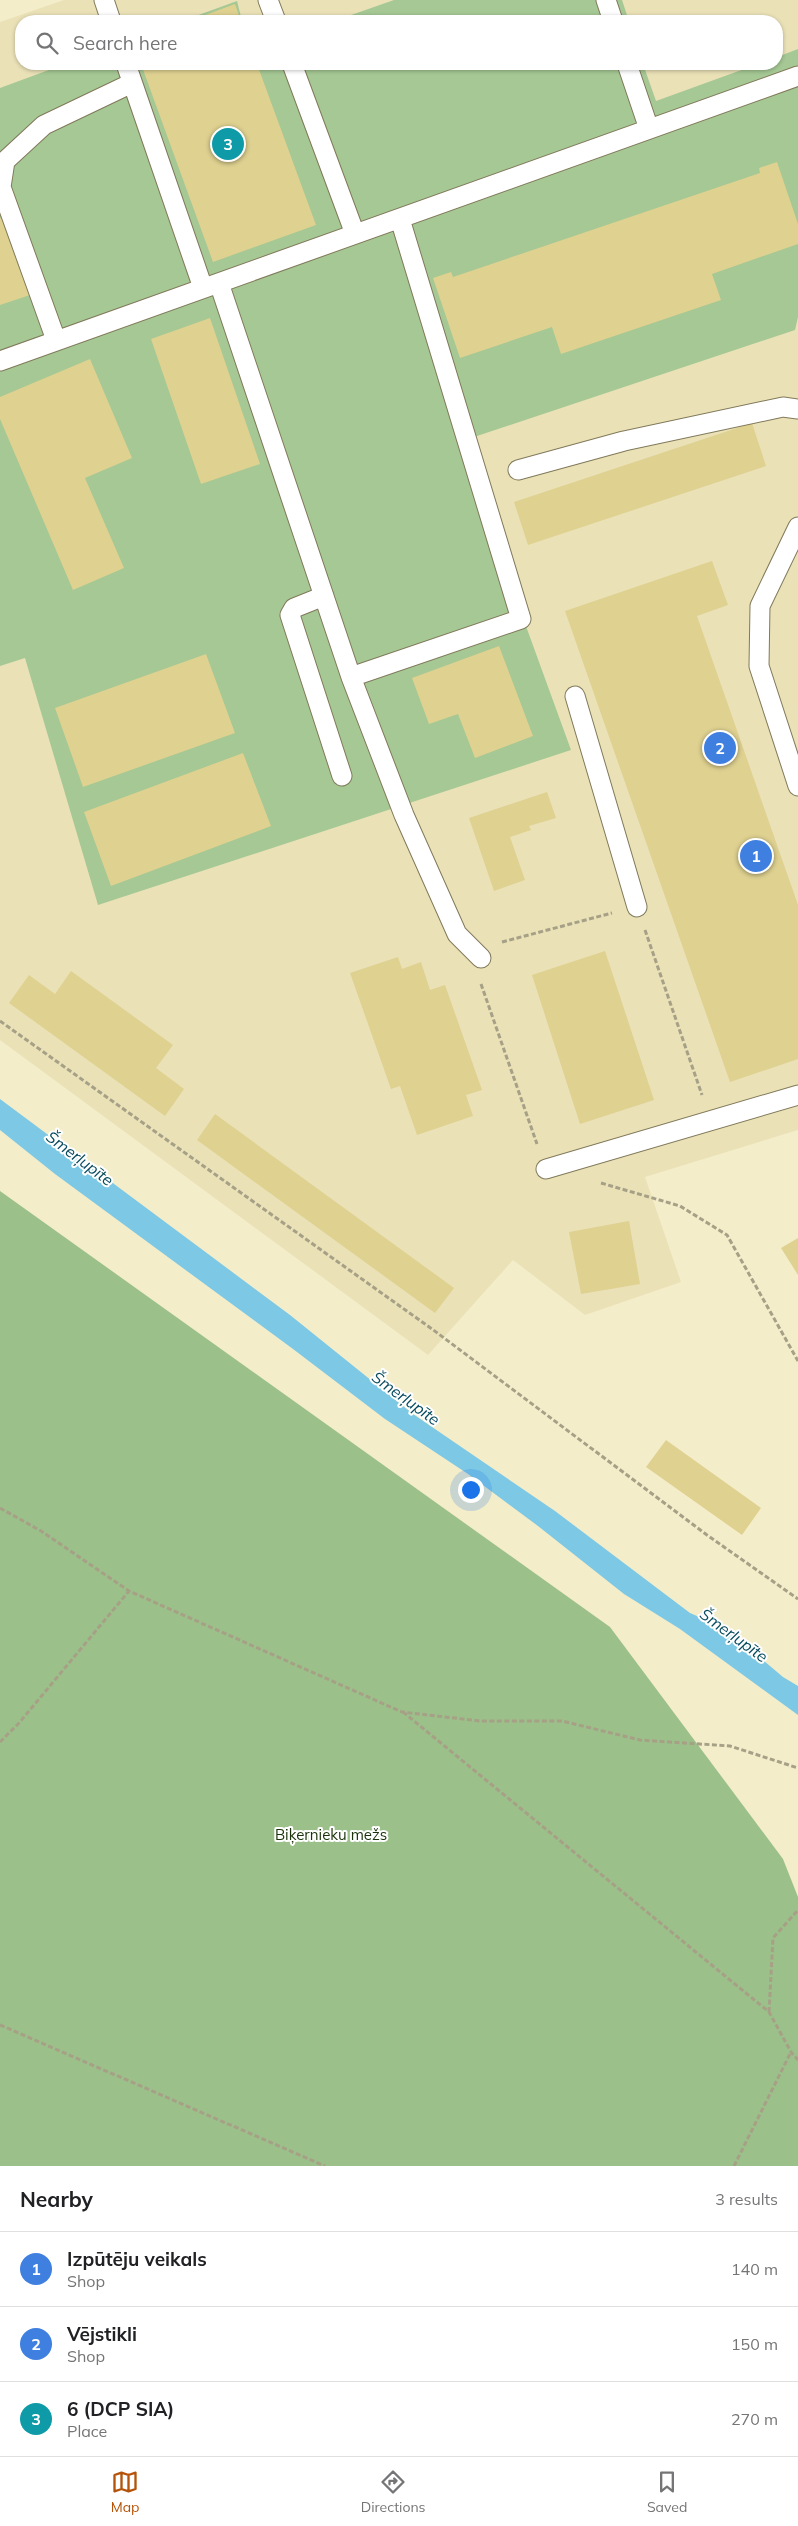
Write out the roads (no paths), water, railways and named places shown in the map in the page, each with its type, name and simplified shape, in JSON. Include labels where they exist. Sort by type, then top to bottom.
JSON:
[{"type":"lane","points":[[104,0],[109,15]]},
{"type":"lane","points":[[268,0],[274,15]]},
{"type":"lane","points":[[606,0],[611,15]]},
{"type":"lane","points":[[128,70],[211,286],[324,596],[350,677],[404,815],[457,934],[481,958]]},
{"type":"lane","points":[[294,70],[355,234]]},
{"type":"lane","points":[[629,70],[649,130]]},
{"type":"lane","points":[[0,361],[798,76]]},
{"type":"lane","points":[[56,340],[1,187],[5,161],[44,125],[132,83]]},
{"type":"lane","points":[[350,677],[521,619],[400,219]]},
{"type":"lane","points":[[518,470],[624,441],[784,407],[798,409]]},
{"type":"lane","points":[[798,527],[760,606],[759,666],[798,786]]},
{"type":"lane","points":[[324,596],[294,608],[290,615],[342,776]]},
{"type":"lane","points":[[575,696],[637,907]]},
{"type":"lane","points":[[546,1169],[798,1095]]},
{"type":"water","points":[[0,1099],[290,1315],[413,1414],[555,1511],[690,1613],[725,1628],[783,1677],[798,1686],[798,1715],[680,1629],[624,1594],[468,1474],[385,1419],[55,1174],[0,1130]]},
{"type":"place","name":"6 (DCP SIA)","points":[[228,144]]},
{"type":"place","name":"Vējstikli","points":[[720,748]]},
{"type":"place","name":"Izpūtēju veikals","points":[[756,856]]},
{"type":"water label","name":"Šmerļupīte","points":[[80,1158]]},
{"type":"water label","name":"Šmerļupīte","points":[[406,1398]]},
{"type":"water label","name":"Šmerļupīte","points":[[734,1635]]},
{"type":"park label","name":"Biķernieku mežs","points":[[331,1835]]}]
